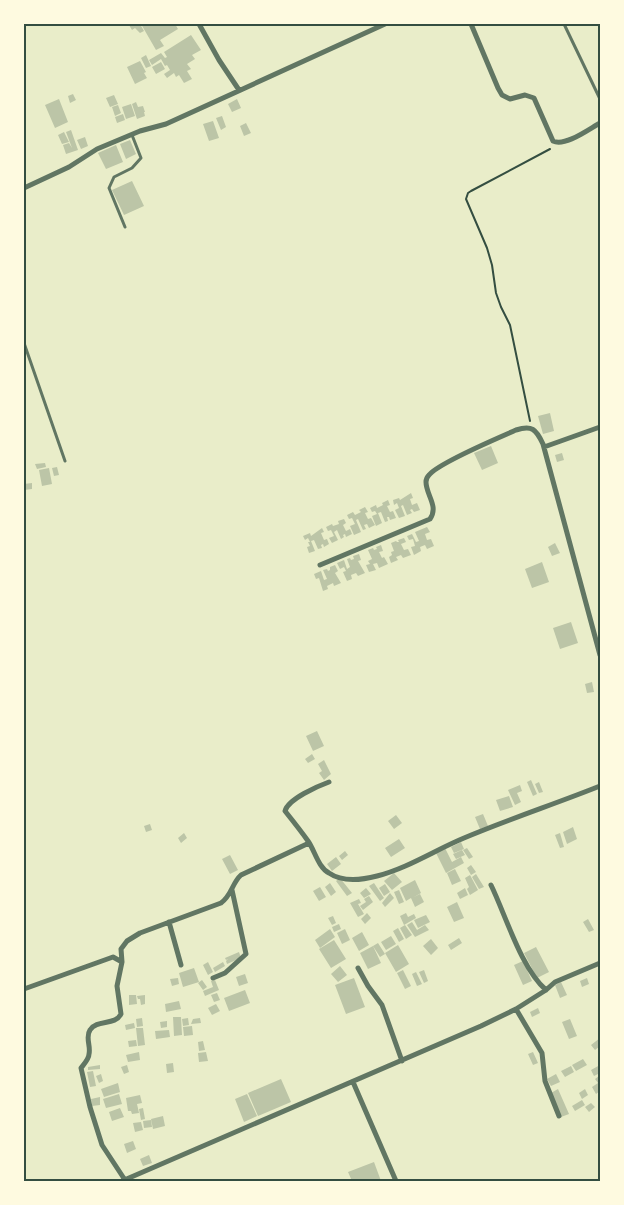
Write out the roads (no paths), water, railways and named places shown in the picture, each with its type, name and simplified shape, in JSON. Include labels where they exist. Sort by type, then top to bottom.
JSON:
[{"type":"street","points":[[199,24],[219,60],[239,90]]},
{"type":"street","points":[[24,188],[69,167],[97,149],[132,134],[166,124],[385,24]]},
{"type":"street","points":[[471,24],[502,95],[510,99],[525,95],[534,98],[553,141],[561,143],[600,123]]},
{"type":"street","points":[[320,565],[430,519],[434,510],[426,484],[429,474],[448,462],[516,430],[525,427],[532,428],[536,431],[544,448],[600,655]]},
{"type":"street","points":[[544,448],[600,427]]},
{"type":"street","points":[[329,782],[313,788],[285,809],[310,843],[322,866],[330,874],[348,879],[377,876],[496,825],[600,786]]},
{"type":"street","points":[[310,843],[241,875],[226,900],[221,903],[140,933],[127,941],[121,949],[122,962],[118,986],[121,1014],[115,1020],[95,1026],[88,1033],[89,1054],[82,1068],[90,1107],[102,1146],[123,1181],[353,1082],[516,1009],[555,982],[600,963]]},
{"type":"street","points":[[491,885],[510,932],[536,982],[546,990]]},
{"type":"street","points":[[213,978],[225,973],[246,954],[232,890]]},
{"type":"street","points":[[169,922],[181,965]]},
{"type":"street","points":[[24,989],[113,957],[122,962]]},
{"type":"street","points":[[358,968],[382,1005],[402,1060]]},
{"type":"street","points":[[516,1009],[542,1053],[545,1081],[559,1116]]},
{"type":"street","points":[[353,1082],[396,1181]]},
{"type":"lane","points":[[564,24],[600,99]]},
{"type":"lane","points":[[125,227],[109,188],[116,175],[129,170],[141,158],[132,134]]},
{"type":"lane","points":[[24,343],[65,461]]}]
